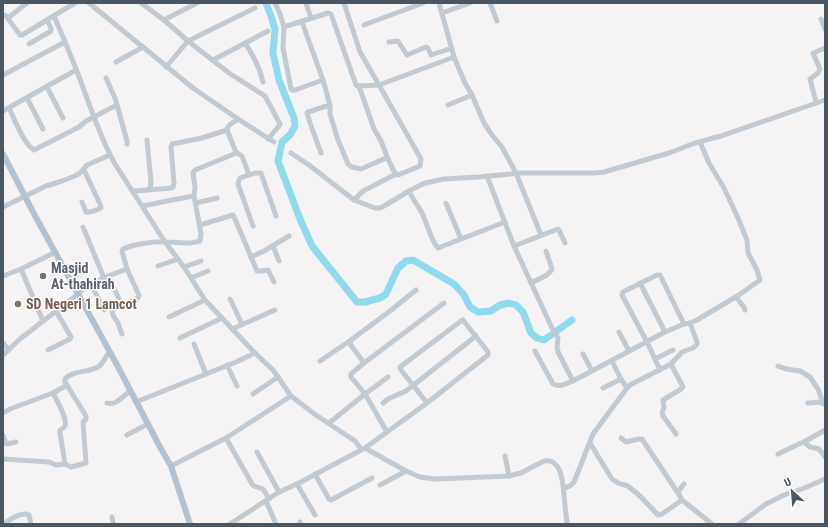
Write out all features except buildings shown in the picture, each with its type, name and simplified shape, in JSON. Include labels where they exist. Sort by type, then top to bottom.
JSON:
[{"type":"main road","points":[[3,154],[171,466],[190,524]]},
{"type":"street","points":[[27,3],[5,17],[21,36],[75,3]]},
{"type":"street","points":[[89,3],[193,88],[274,142]]},
{"type":"street","points":[[141,3],[229,73],[265,96],[280,124],[268,139]]},
{"type":"street","points":[[164,20],[197,3]]},
{"type":"street","points":[[275,3],[284,27],[283,48],[291,89],[295,90],[323,80]]},
{"type":"street","points":[[306,3],[311,18]]},
{"type":"street","points":[[344,3],[360,52],[421,161],[420,166],[400,175],[396,174],[363,191],[354,200]]},
{"type":"street","points":[[364,25],[411,5],[423,3]]},
{"type":"street","points":[[439,3],[454,57],[465,83],[484,123],[502,147],[516,173],[541,236]]},
{"type":"street","points":[[442,13],[470,3]]},
{"type":"street","points":[[490,3],[497,21]]},
{"type":"street","points":[[166,67],[188,41],[255,8]]},
{"type":"street","points":[[284,27],[328,13],[330,14],[356,85],[359,86],[374,129],[396,174]]},
{"type":"street","points":[[54,16],[110,155],[165,242],[184,267],[205,300],[273,370],[291,396],[363,448],[420,477],[435,480],[510,476],[521,473],[544,461],[552,462],[558,467],[561,474],[564,488],[564,504],[567,524]]},
{"type":"street","points":[[29,44],[50,31],[51,28],[47,20]]},
{"type":"street","points":[[821,20],[825,29]]},
{"type":"street","points":[[302,22],[323,80],[330,105],[330,114],[338,140],[348,164],[352,167],[360,169],[383,159],[388,159]]},
{"type":"street","points":[[213,60],[268,31]]},
{"type":"street","points":[[389,42],[398,41],[407,55],[425,48],[428,48],[431,55],[452,48]]},
{"type":"street","points":[[3,76],[65,42]]},
{"type":"street","points":[[245,43],[252,53],[263,82]]},
{"type":"street","points":[[116,62],[143,47]]},
{"type":"street","points":[[816,102],[810,79],[818,73],[820,69],[813,53],[825,48]]},
{"type":"street","points":[[359,86],[378,85],[454,57]]},
{"type":"street","points":[[3,111],[76,70]]},
{"type":"street","points":[[106,78],[115,98],[127,144]]},
{"type":"street","points":[[46,87],[64,118]]},
{"type":"street","points":[[448,105],[472,95]]},
{"type":"street","points":[[27,98],[43,129]]},
{"type":"street","points":[[290,153],[309,165],[354,200],[375,208],[380,208],[425,183],[444,179],[516,173],[604,172],[657,157],[740,130],[825,100]]},
{"type":"street","points":[[9,108],[23,137],[32,150],[79,127],[86,121],[117,105]]},
{"type":"street","points":[[321,153],[307,114],[308,112],[330,105]]},
{"type":"street","points":[[133,191],[172,188],[174,183],[172,144],[202,138],[226,130],[227,127],[238,119]]},
{"type":"street","points":[[226,130],[236,152],[242,156],[249,175]]},
{"type":"street","points":[[147,140],[151,182],[150,188],[147,190]]},
{"type":"street","points":[[535,351],[552,384],[555,386],[573,381],[665,332],[697,320],[739,295],[760,279],[748,253],[747,240],[738,218],[724,188],[705,156],[700,142]]},
{"type":"street","points":[[122,334],[112,312],[114,309],[139,297],[127,269],[122,251],[123,248],[146,243],[191,243],[200,241],[201,234],[194,196],[195,187],[193,171],[236,152]]},
{"type":"street","points":[[3,207],[46,186],[74,176],[84,170],[87,165],[110,155]]},
{"type":"street","points":[[82,202],[86,212],[90,213],[101,208],[84,170]]},
{"type":"street","points":[[253,226],[238,182],[240,178],[258,172],[261,173],[276,216]]},
{"type":"street","points":[[486,176],[514,246],[558,336],[556,347],[573,381]]},
{"type":"street","points":[[409,191],[422,213],[438,248],[505,222]]},
{"type":"street","points":[[143,206],[194,196]]},
{"type":"street","points":[[196,203],[217,198]]},
{"type":"street","points":[[446,203],[461,239]]},
{"type":"street","points":[[200,225],[233,215],[257,271],[260,272],[268,270],[274,282]]},
{"type":"street","points":[[83,228],[106,277],[122,305]]},
{"type":"street","points":[[514,246],[559,229],[565,243]]},
{"type":"street","points":[[251,257],[289,236]]},
{"type":"street","points":[[273,246],[279,261]]},
{"type":"street","points":[[531,283],[552,271],[546,251]]},
{"type":"street","points":[[3,276],[56,252]]},
{"type":"street","points":[[158,266],[178,259]]},
{"type":"street","points":[[184,267],[201,261]]},
{"type":"street","points":[[21,269],[43,321]]},
{"type":"street","points":[[3,355],[20,339],[82,290],[106,277],[127,269]]},
{"type":"street","points":[[191,278],[208,271]]},
{"type":"street","points":[[660,370],[622,294],[626,290],[660,274],[684,324]]},
{"type":"street","points":[[640,283],[665,332]]},
{"type":"street","points":[[91,284],[104,310]]},
{"type":"street","points":[[320,361],[390,312],[416,290]]},
{"type":"street","points":[[739,295],[745,310]]},
{"type":"street","points":[[230,299],[242,324]]},
{"type":"street","points":[[169,317],[205,300]]},
{"type":"street","points":[[387,432],[365,394],[350,375],[444,303]]},
{"type":"street","points":[[232,328],[274,310]]},
{"type":"street","points":[[48,350],[70,339],[71,337],[56,311]]},
{"type":"street","points":[[180,338],[222,318]]},
{"type":"street","points":[[230,524],[279,492],[297,484],[363,448],[427,403],[488,355],[488,352],[462,320],[400,369],[427,403]]},
{"type":"street","points":[[564,488],[572,486],[593,434],[627,388],[671,364],[682,352],[693,348],[697,344],[690,323]]},
{"type":"street","points":[[619,332],[629,351]]},
{"type":"street","points":[[383,403],[413,386],[476,336]]},
{"type":"street","points":[[351,340],[350,343],[364,363]]},
{"type":"street","points":[[3,343],[9,350]]},
{"type":"street","points":[[194,344],[206,374]]},
{"type":"street","points":[[655,359],[673,350]]},
{"type":"street","points":[[3,459],[49,462],[56,465],[65,464],[71,467],[84,464],[86,461],[83,422],[86,416],[65,382],[66,377],[74,373],[98,367],[109,352]]},
{"type":"street","points":[[136,402],[227,366],[251,355],[254,352]]},
{"type":"street","points":[[583,354],[592,371]]},
{"type":"street","points":[[612,361],[627,388]]},
{"type":"street","points":[[671,364],[683,387],[663,400],[664,408],[662,416],[676,434]]},
{"type":"street","points":[[227,366],[237,386]]},
{"type":"street","points":[[778,366],[800,371],[810,377],[818,389],[824,404]]},
{"type":"street","points":[[253,394],[278,377]]},
{"type":"street","points":[[329,423],[388,377]]},
{"type":"street","points":[[603,388],[621,379]]},
{"type":"street","points":[[3,413],[10,408],[53,393],[67,385]]},
{"type":"street","points":[[107,403],[115,403],[130,391]]},
{"type":"street","points":[[53,393],[66,423],[64,428],[60,430],[65,464]]},
{"type":"street","points":[[171,466],[226,438],[291,396]]},
{"type":"street","points":[[808,403],[819,402],[824,404]]},
{"type":"street","points":[[127,435],[148,424]]},
{"type":"street","points":[[778,454],[825,430]]},
{"type":"street","points":[[3,435],[6,444],[16,442]]},
{"type":"street","points":[[226,438],[252,484],[263,488],[276,524]]},
{"type":"street","points":[[621,438],[626,442],[639,438],[642,439],[682,500],[712,524]]},
{"type":"street","points":[[804,442],[810,447],[819,449],[825,457]]},
{"type":"street","points":[[590,443],[612,479],[618,483],[628,486],[658,515],[662,514],[682,500]]},
{"type":"street","points":[[257,452],[279,492]]},
{"type":"street","points":[[505,456],[510,476]]},
{"type":"street","points":[[380,485],[406,471]]},
{"type":"street","points":[[315,474],[331,500],[372,478]]},
{"type":"street","points":[[739,524],[766,504],[825,478]]},
{"type":"street","points":[[297,484],[315,515]]},
{"type":"street","points":[[678,493],[684,484]]},
{"type":"street","points":[[3,524],[26,513],[29,515],[31,524]]},
{"type":"street","points":[[112,517],[113,524]]},
{"type":"waterway","points":[[266,3],[275,29],[273,53],[279,80],[294,118],[295,126],[290,135],[282,142],[278,161],[312,246],[357,302],[365,302],[380,298],[386,294],[398,268],[406,261],[413,260],[454,284],[464,295],[470,307],[478,312],[491,311],[500,305],[509,303],[516,305],[523,312],[531,333],[537,338],[544,340],[572,320]]},
{"type":"place","name":"Masjid At-thahirah","points":[[43,276]]},
{"type":"place","name":"SD Negeri 1 Lamcot","points":[[18,304]]}]
